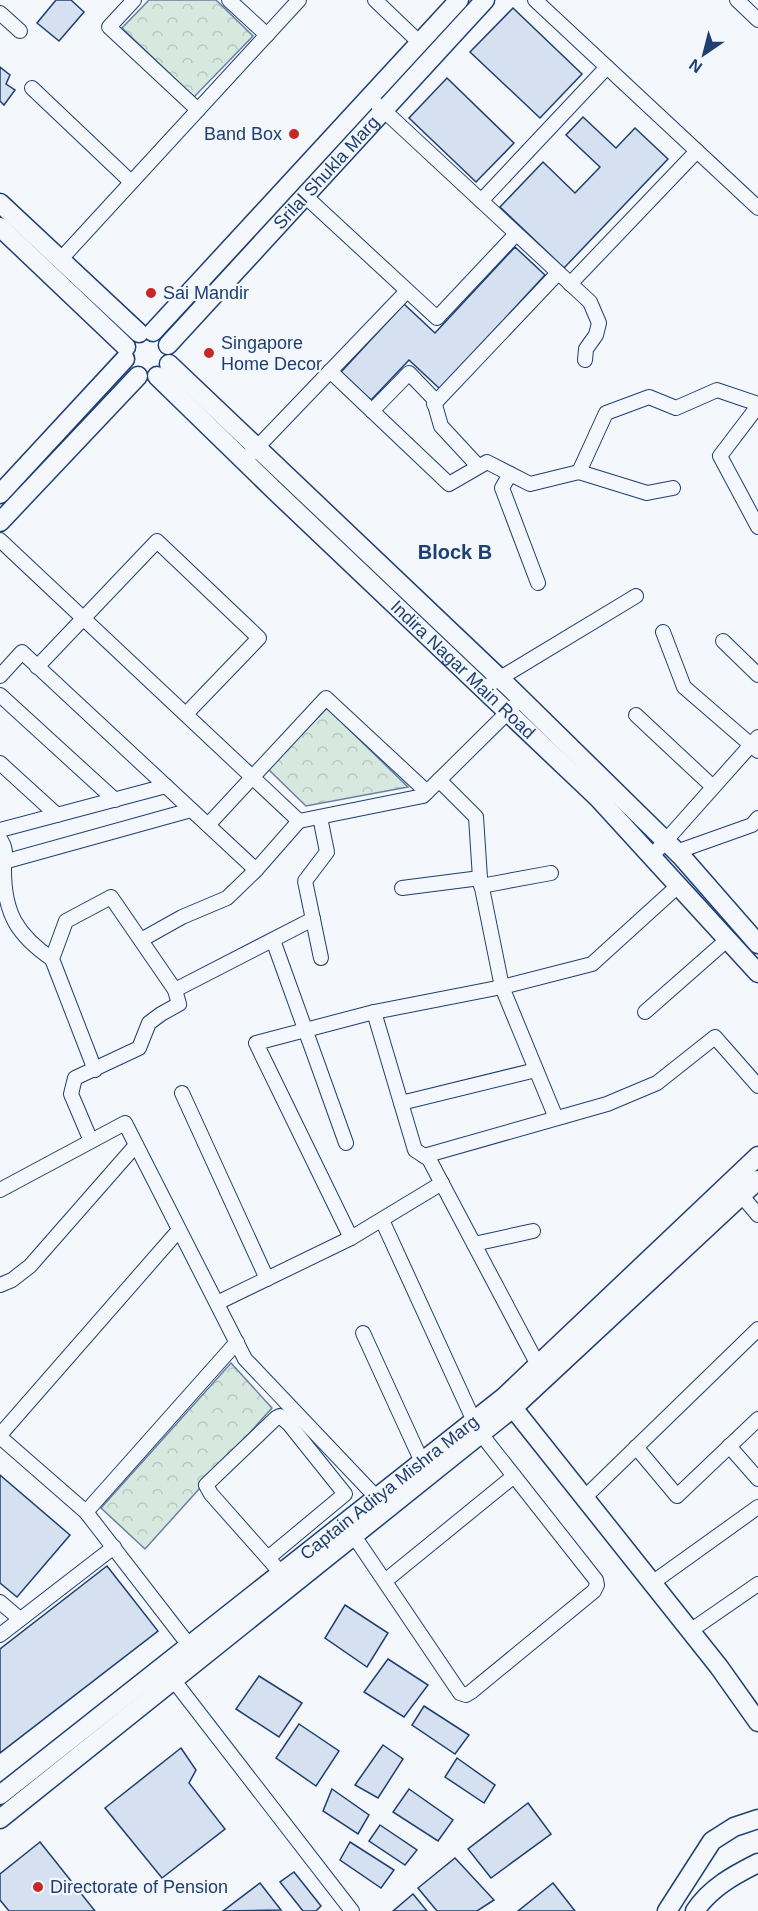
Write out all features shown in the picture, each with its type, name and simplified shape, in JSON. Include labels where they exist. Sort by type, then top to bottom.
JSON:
[{"type":"street","points":[[134,0],[109,27],[198,110]]},
{"type":"street","points":[[230,0],[267,35]]},
{"type":"street","points":[[60,260],[299,0]]},
{"type":"street","points":[[375,0],[420,43]]},
{"type":"street","name":"Srilal Shukla Marg","points":[[146,333],[459,0]]},
{"type":"street","name":"Srilal Shukla Marg","points":[[168,345],[485,0]]},
{"type":"street","points":[[535,0],[757,204]]},
{"type":"street","points":[[737,0],[758,20]]},
{"type":"street","points":[[0,13],[20,31]]},
{"type":"street","points":[[481,201],[607,67]]},
{"type":"street","points":[[32,88],[131,182]]},
{"type":"street","points":[[369,97],[590,302],[599,323],[596,335],[586,349],[585,360]]},
{"type":"street","points":[[570,284],[697,151]]},
{"type":"street","points":[[305,196],[437,318],[516,234]]},
{"type":"street","points":[[0,204],[60,260],[146,333],[162,337],[171,355],[163,370],[147,378],[131,371],[125,353],[0,227]]},
{"type":"street","points":[[434,404],[558,273]]},
{"type":"street","points":[[250,454],[407,291]]},
{"type":"street","points":[[0,494],[125,353],[130,340],[146,333]]},
{"type":"street","name":"Indira Nagar Main Road","points":[[163,370],[250,454],[482,688],[598,798],[758,973]]},
{"type":"street","points":[[330,371],[449,484],[486,462],[530,484],[579,472],[646,493],[673,488]]},
{"type":"street","points":[[372,411],[409,373],[433,398],[441,426],[478,466]]},
{"type":"street","points":[[0,522],[138,376]]},
{"type":"street","points":[[579,472],[606,413],[649,397],[676,408],[717,390],[758,405],[720,456],[758,527]]},
{"type":"street","name":"Indira Nagar Main Road","points":[[250,454],[521,698],[671,846],[758,944]]},
{"type":"street","points":[[510,474],[502,488],[538,584]]},
{"type":"street","points":[[0,540],[299,821]]},
{"type":"street","points":[[37,667],[157,541],[259,638],[186,714]]},
{"type":"street","points":[[482,688],[636,596]]},
{"type":"street","points":[[663,632],[684,687],[756,744],[713,787],[671,846]]},
{"type":"street","points":[[723,641],[758,675]]},
{"type":"street","points":[[0,676],[22,652],[256,870]]},
{"type":"street","points":[[0,695],[115,800]]},
{"type":"street","points":[[208,825],[326,698],[427,792]]},
{"type":"street","points":[[141,940],[182,917],[227,898],[256,870],[299,821],[423,796],[521,698]]},
{"type":"street","points":[[636,715],[713,787]]},
{"type":"street","points":[[0,763],[57,815]]},
{"type":"street","points":[[439,780],[476,817],[481,882],[502,987],[556,1118]]},
{"type":"street","points":[[0,830],[166,786]]},
{"type":"street","points":[[2,862],[191,810]]},
{"type":"street","points":[[320,817],[327,852],[305,881],[321,958]]},
{"type":"street","points":[[652,855],[671,846],[752,825],[758,818]]},
{"type":"street","points":[[0,839],[6,848],[2,862],[6,898],[15,925],[36,948],[52,959],[95,1070]]},
{"type":"street","points":[[402,888],[481,882],[551,873]]},
{"type":"street","points":[[351,1239],[256,1043],[374,1012],[502,987],[592,964],[679,885]]},
{"type":"street","points":[[52,959],[66,921],[111,897],[175,990],[179,1004],[149,1023],[139,1048],[75,1078],[71,1094],[91,1141]]},
{"type":"street","points":[[175,990],[313,919]]},
{"type":"street","points":[[645,1012],[728,939]]},
{"type":"street","points":[[273,940],[346,1143]]},
{"type":"street","points":[[374,1012],[415,1150],[429,1159],[538,1365]]},
{"type":"street","points":[[424,1156],[607,1104],[657,1083],[715,1037],[758,1086]]},
{"type":"street","points":[[401,1103],[536,1070]]},
{"type":"street","points":[[182,1093],[267,1279]]},
{"type":"street","points":[[0,1190],[125,1123],[245,1359],[377,1498]]},
{"type":"street","points":[[0,1285],[12,1280],[30,1266],[136,1145]]},
{"type":"street","name":"Captain Aditya Mishra Marg","points":[[509,1402],[538,1365],[758,1156]]},
{"type":"street","name":"Captain Aditya Mishra Marg","points":[[0,1795],[354,1536],[509,1402],[758,1180]]},
{"type":"street","points":[[217,1303],[351,1239],[442,1183]]},
{"type":"street","points":[[741,1196],[758,1215]]},
{"type":"street","points":[[354,1536],[460,1693],[466,1695],[594,1591],[597,1585],[596,1580],[478,1427],[382,1220]]},
{"type":"street","points":[[180,1230],[0,1436],[86,1512],[194,1653]]},
{"type":"street","points":[[474,1244],[533,1231]]},
{"type":"street","points":[[584,1498],[758,1329]]},
{"type":"street","points":[[363,1333],[422,1462]]},
{"type":"street","points":[[86,1512],[237,1342]]},
{"type":"street","points":[[509,1402],[719,1667],[758,1722]]},
{"type":"street","points":[[268,1558],[345,1494],[280,1416],[206,1485],[211,1494],[281,1573]]},
{"type":"street","points":[[636,1447],[677,1496],[758,1419]]},
{"type":"street","name":"Captain Aditya Mishra Marg","points":[[194,1653],[281,1573],[422,1462],[478,1427]]},
{"type":"street","points":[[729,1446],[758,1479]]},
{"type":"street","points":[[385,1581],[514,1476]]},
{"type":"street","points":[[652,1583],[758,1507]]},
{"type":"street","points":[[0,1635],[114,1547]]},
{"type":"street","points":[[690,1631],[758,1584]]},
{"type":"street","points":[[0,1602],[20,1619]]},
{"type":"street","points":[[168,1673],[352,1911]]},
{"type":"street","name":"Captain Aditya Mishra Marg","points":[[0,1819],[168,1673]]},
{"type":"street","points":[[667,1911],[712,1841],[734,1827],[758,1819]]},
{"type":"street","points":[[695,1911],[704,1898],[734,1875],[758,1863]]},
{"type":"green space","points":[[149,0],[216,0],[253,36],[194,97],[122,28]]},
{"type":"green space","points":[[327,708],[408,787],[306,806],[268,769]]},
{"type":"green space","points":[[231,1363],[272,1408],[145,1549],[101,1508]]},
{"type":"building","points":[[56,0],[71,0],[84,12],[59,41],[37,23]]},
{"type":"building","points":[[513,8],[582,74],[540,118],[470,52]]},
{"type":"building","points":[[0,67],[10,75],[6,84],[15,90],[4,105],[0,101]]},
{"type":"building","points":[[447,78],[514,143],[476,182],[409,118]]},
{"type":"building","points":[[583,117],[616,148],[635,128],[668,159],[564,268],[500,207],[543,162],[575,193],[600,167],[566,135]]},
{"type":"building","points":[[515,247],[545,275],[440,389],[409,360],[371,400],[341,372],[404,304],[435,333]]},
{"type":"building","points":[[0,1475],[70,1535],[17,1597],[0,1583]]},
{"type":"building","points":[[107,1566],[158,1631],[0,1753],[0,1649]]},
{"type":"building","points":[[345,1605],[388,1633],[367,1667],[325,1638]]},
{"type":"building","points":[[388,1659],[428,1685],[404,1717],[364,1692]]},
{"type":"building","points":[[259,1676],[302,1703],[279,1737],[236,1709]]},
{"type":"building","points":[[424,1706],[469,1735],[455,1754],[412,1725]]},
{"type":"building","points":[[299,1724],[339,1751],[316,1786],[276,1758]]},
{"type":"building","points":[[383,1745],[403,1759],[378,1798],[355,1785]]},
{"type":"building","points":[[181,1748],[196,1770],[189,1783],[225,1829],[162,1878],[105,1808]]},
{"type":"building","points":[[457,1758],[495,1785],[484,1803],[445,1777]]},
{"type":"building","points":[[332,1789],[369,1815],[358,1834],[323,1811]]},
{"type":"building","points":[[409,1789],[453,1820],[438,1841],[393,1812]]},
{"type":"building","points":[[528,1803],[551,1834],[491,1878],[468,1849]]},
{"type":"building","points":[[380,1825],[417,1850],[405,1865],[369,1841]]},
{"type":"building","name":"Directorate of Pension","points":[[40,1842],[95,1911],[9,1911],[0,1900],[0,1874]]},
{"type":"building","points":[[350,1842],[394,1870],[381,1888],[340,1860]]},
{"type":"building","points":[[455,1858],[494,1900],[477,1911],[437,1911],[418,1888]]},
{"type":"building","points":[[294,1872],[321,1906],[316,1911],[303,1911],[280,1882]]},
{"type":"building","points":[[260,1883],[281,1910],[223,1911]]},
{"type":"building","points":[[553,1883],[575,1911],[518,1911]]},
{"type":"building","points":[[413,1894],[427,1911],[393,1911]]},
{"type":"place","name":"Band Box","points":[[294,134]]},
{"type":"place","name":"Sai Mandir","points":[[151,293]]},
{"type":"place","name":"Singapore Home Decor","points":[[209,353]]},
{"type":"place","name":"Directorate of Pension","points":[[38,1887]]},
{"type":"district","name":"Block B","points":[[455,552]]}]
